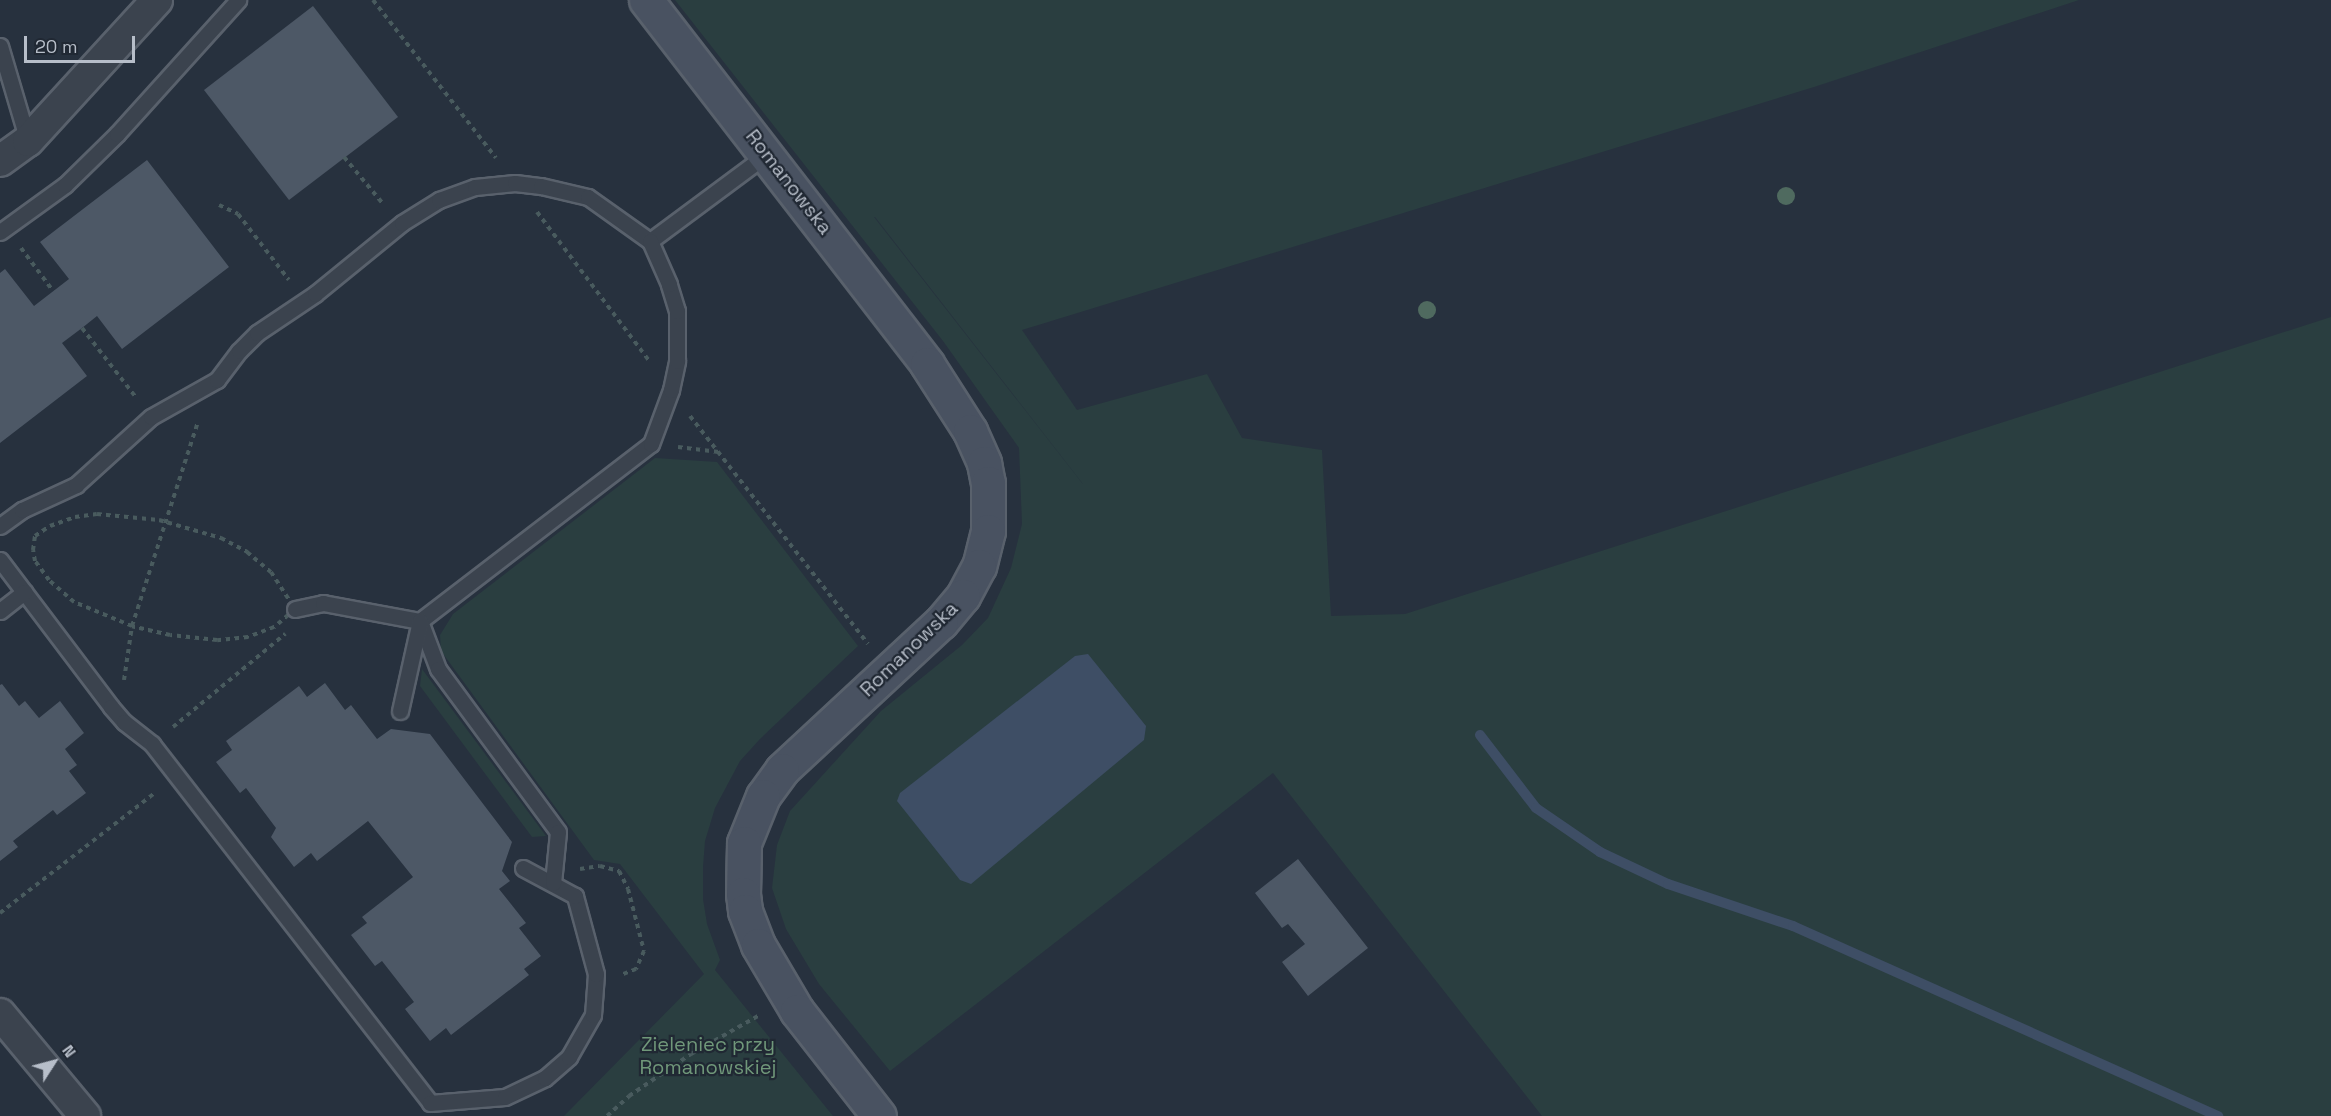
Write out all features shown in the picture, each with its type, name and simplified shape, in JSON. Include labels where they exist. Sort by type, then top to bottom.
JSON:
[{"type":"street","points":[[0,161],[28,141],[157,0]]},
{"type":"street","name":"Romanowska","points":[[646,0],[903,330],[947,391],[978,447],[989,491],[990,516],[984,548],[979,566],[963,596],[941,622],[782,770],[763,796],[744,843],[744,903],[758,945],[797,1011],[879,1116]]},
{"type":"street","points":[[0,1014],[85,1116]]},
{"type":"lane","points":[[3,230],[65,185],[238,0]]},
{"type":"lane","points":[[0,46],[28,141]]},
{"type":"lane","points":[[650,241],[767,154]]},
{"type":"lane","points":[[0,526],[22,510],[76,485],[151,417],[217,380],[239,351],[257,333],[305,302],[400,225],[448,197],[475,187],[515,183],[588,197],[650,241],[669,284],[677,311],[677,361],[671,390],[651,444],[420,621],[400,711]]},
{"type":"lane","points":[[0,560],[124,722],[152,744],[430,1103],[504,1097],[546,1078],[569,1057],[593,1015],[596,974],[575,896],[522,868]]},
{"type":"lane","points":[[0,611],[24,592]]},
{"type":"lane","points":[[295,609],[323,603],[420,621]]},
{"type":"lane","points":[[420,621],[438,669],[558,832],[553,883]]},
{"type":"path","points":[[373,0],[865,641]]},
{"type":"path","points":[[344,158],[400,225]]},
{"type":"path","points":[[219,205],[238,214],[305,302]]},
{"type":"path","points":[[3,230],[53,291]]},
{"type":"path","points":[[82,327],[151,417]]},
{"type":"path","points":[[111,706],[123,691],[132,626],[168,523],[205,397],[203,388]]},
{"type":"path","points":[[651,444],[719,452]]},
{"type":"path","points":[[97,514],[128,515],[168,523],[221,538],[247,552],[271,572],[295,609],[274,627],[248,637],[217,640],[170,635],[132,626],[74,602],[49,580],[35,561],[33,550],[35,536],[50,526],[75,517],[97,514]]},
{"type":"path","points":[[152,744],[323,603]]},
{"type":"path","points":[[0,913],[176,777]]},
{"type":"path","points":[[553,883],[585,867],[600,866],[619,871],[628,889],[644,951],[636,969],[621,975],[596,974]]},
{"type":"path","points":[[607,1116],[629,1096],[721,1034],[764,1013]]},
{"type":"green space","points":[[675,0],[2079,0],[1814,87],[1022,330],[1077,410],[1207,374],[1242,438],[1322,450],[1331,616],[1405,614],[2331,317],[2331,1116],[1542,1116],[1273,773],[890,1071],[819,984],[786,929],[772,888],[777,845],[790,811],[881,711],[962,645],[988,618],[1011,568],[1022,524],[1019,448],[943,341]],"holes":[[[874,217],[875,217],[1083,484]]]},
{"type":"green space","name":"Zieleniec przy Romanowskiej","points":[[655,458],[717,462],[858,646],[740,761],[715,808],[705,841],[703,867],[703,899],[707,924],[720,960],[715,970],[833,1116],[564,1116],[704,974],[620,864],[594,860],[441,651],[440,635],[453,614]]},
{"type":"green space","points":[[422,669],[546,836],[532,837],[420,686]]},
{"type":"water","points":[[1088,654],[1146,726],[1144,740],[971,884],[960,880],[897,801],[900,793],[1075,656]]},
{"type":"building","points":[[313,6],[398,117],[289,200],[204,90]]},
{"type":"building","points":[[147,160],[229,267],[122,349],[97,316],[62,343],[87,376],[0,443],[0,273],[5,269],[34,306],[69,279],[40,242]]},
{"type":"building","points":[[325,683],[345,710],[351,705],[377,739],[391,729],[430,734],[512,842],[502,871],[510,881],[499,889],[526,923],[519,928],[541,956],[524,969],[529,975],[451,1035],[446,1028],[430,1041],[405,1009],[414,1002],[382,961],[375,966],[351,935],[367,923],[362,917],[413,877],[368,821],[317,861],[311,853],[294,867],[271,837],[276,828],[246,788],[240,793],[216,762],[232,750],[226,741],[299,686],[307,697]]},
{"type":"building","points":[[2,684],[19,706],[25,701],[39,718],[60,701],[84,733],[65,749],[77,765],[69,771],[86,793],[57,815],[53,810],[13,841],[18,847],[0,861],[0,685]]},
{"type":"building","points":[[1298,859],[1368,948],[1308,996],[1282,962],[1305,944],[1288,924],[1282,928],[1255,893]]},
{"type":"waterway","points":[[1480,735],[1536,808],[1600,852],[1668,884],[1793,926],[2218,1116]]}]
